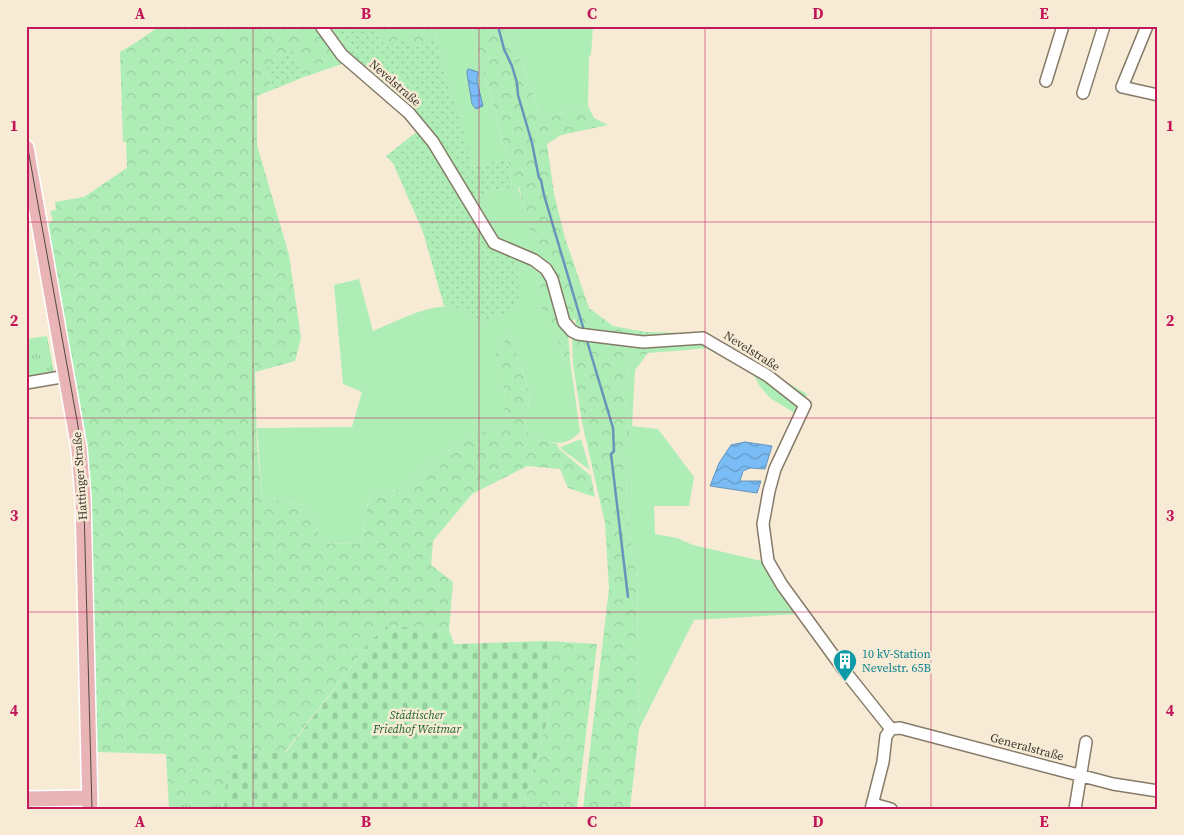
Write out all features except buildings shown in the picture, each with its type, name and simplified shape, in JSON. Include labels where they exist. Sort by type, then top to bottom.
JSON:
[{"type":"main road","name":"Hattinger Straße","points":[[26,148],[77,434],[83,498],[90,803]]},
{"type":"main road","points":[[26,800],[90,803]]},
{"type":"street","name":"Nevelstraße","points":[[321,26],[342,55],[410,113],[433,142],[494,243],[534,260],[546,269],[552,279],[564,322],[572,331],[578,334],[644,342],[703,338],[768,376],[805,405],[775,469],[769,491],[763,524],[768,560],[782,585],[849,678],[891,729]]},
{"type":"street","points":[[1046,81],[1063,26]]},
{"type":"street","points":[[1083,93],[1104,26]]},
{"type":"street","points":[[1147,26],[1122,87],[1158,95]]},
{"type":"street","points":[[26,383],[67,376]]},
{"type":"street","name":"Generalstraße","points":[[891,729],[907,729],[1114,784],[1158,791]]},
{"type":"street","points":[[891,729],[886,736],[883,762],[872,806],[892,809]]},
{"type":"street","points":[[1075,809],[1086,742]]},
{"type":"green space","points":[[159,26],[322,26],[337,39],[353,46],[345,63],[304,77],[293,52],[266,65],[272,90],[257,96],[257,145],[289,255],[301,338],[295,361],[255,372],[257,445],[262,497],[307,506],[322,543],[361,544],[369,497],[403,488],[437,458],[467,439],[505,420],[504,388],[492,359],[510,334],[530,395],[525,427],[531,437],[557,444],[559,449],[591,476],[595,497],[568,488],[560,469],[527,466],[472,494],[433,541],[431,565],[453,582],[449,630],[387,626],[371,641],[285,752],[230,756],[224,809],[169,809],[166,754],[96,752],[89,551],[88,448],[47,225],[53,220],[50,211],[56,210],[55,202],[84,197],[127,168],[126,142],[123,142],[120,52]]},
{"type":"green space","points":[[328,26],[373,26],[386,47],[404,36],[414,47],[436,36],[442,63],[460,117],[472,167],[508,159],[512,187],[476,195],[472,202],[435,141],[349,58],[353,46],[338,39],[334,42]]},
{"type":"green space","points":[[373,26],[438,26],[436,36],[414,47],[386,47]]},
{"type":"green space","points":[[438,26],[471,26],[508,159],[472,167],[442,63],[436,36]]},
{"type":"green space","points":[[471,26],[509,26],[541,118],[588,106],[594,118],[608,125],[561,135],[547,144],[554,194],[565,238],[589,308],[613,326],[645,332],[686,333],[687,350],[648,353],[626,359],[628,379],[622,389],[631,436],[621,450],[627,468],[626,509],[637,578],[639,729],[630,809],[583,809],[609,589],[605,523],[582,422],[573,365],[572,335],[577,329],[575,319],[563,323],[568,332],[570,360],[564,361],[553,326],[546,321],[542,314],[539,269],[519,187],[512,187],[508,159]]},
{"type":"green space","points":[[509,26],[593,26],[591,55],[589,56],[588,106],[541,118]]},
{"type":"green space","points":[[293,51],[304,77],[272,90],[266,65]]},
{"type":"green space","points":[[419,130],[492,246],[517,255],[519,306],[510,312],[479,323],[460,309],[444,306],[423,232],[393,163],[386,156]]},
{"type":"green space","points":[[518,187],[537,259],[494,241],[472,202],[475,195]]},
{"type":"green space","points":[[517,255],[539,269],[546,321],[553,325],[564,361],[570,360],[580,432],[568,441],[557,443],[531,437],[525,427],[530,395],[510,334],[493,359],[504,388],[506,420],[467,439],[437,458],[403,488],[369,497],[361,544],[322,543],[307,506],[262,497],[257,428],[352,427],[362,392],[343,384],[334,285],[359,279],[373,331],[404,317],[440,307],[460,309],[479,323]]},
{"type":"green space","points":[[686,333],[708,337],[807,394],[798,415],[770,398],[759,385],[753,373],[706,348],[687,350]]},
{"type":"green space","points":[[47,336],[54,373],[26,379],[26,339]]},
{"type":"green space","points":[[648,353],[635,370],[632,426],[658,429],[694,477],[689,506],[654,506],[655,534],[677,538],[693,545],[766,562],[798,614],[694,620],[639,729],[637,578],[626,509],[627,468],[621,450],[631,436],[622,389],[628,379],[626,359]]},
{"type":"green space","points":[[581,439],[590,470],[561,449],[561,447]]},
{"type":"green space","name":"Städtischer Friedhof Weitmar","points":[[387,626],[449,630],[454,644],[547,641],[551,707],[523,805],[532,809],[223,809],[230,755],[286,752],[371,641]]},
{"type":"green space","points":[[547,641],[597,644],[577,809],[532,809],[523,805],[551,707]]},
{"type":"green space","points":[[225,797],[224,809],[169,809],[169,800]]},
{"type":"water","points":[[469,69],[478,72],[477,81],[483,106],[476,109],[472,104],[467,74]]},
{"type":"water","points":[[745,442],[772,446],[765,469],[750,468],[743,471],[740,481],[761,481],[757,493],[710,486],[719,463],[731,445]]},
{"type":"waterway","points":[[498,26],[504,49],[517,83],[518,95],[532,143],[539,178],[583,327]]},
{"type":"waterway","points":[[587,341],[613,428],[614,451],[611,454],[628,597]]},
{"type":"tram line","points":[[26,138],[78,426],[83,469],[92,809]]},
{"type":"place","name":"10 kV-Station Nevelstr. 65B","points":[[845,682]]}]
